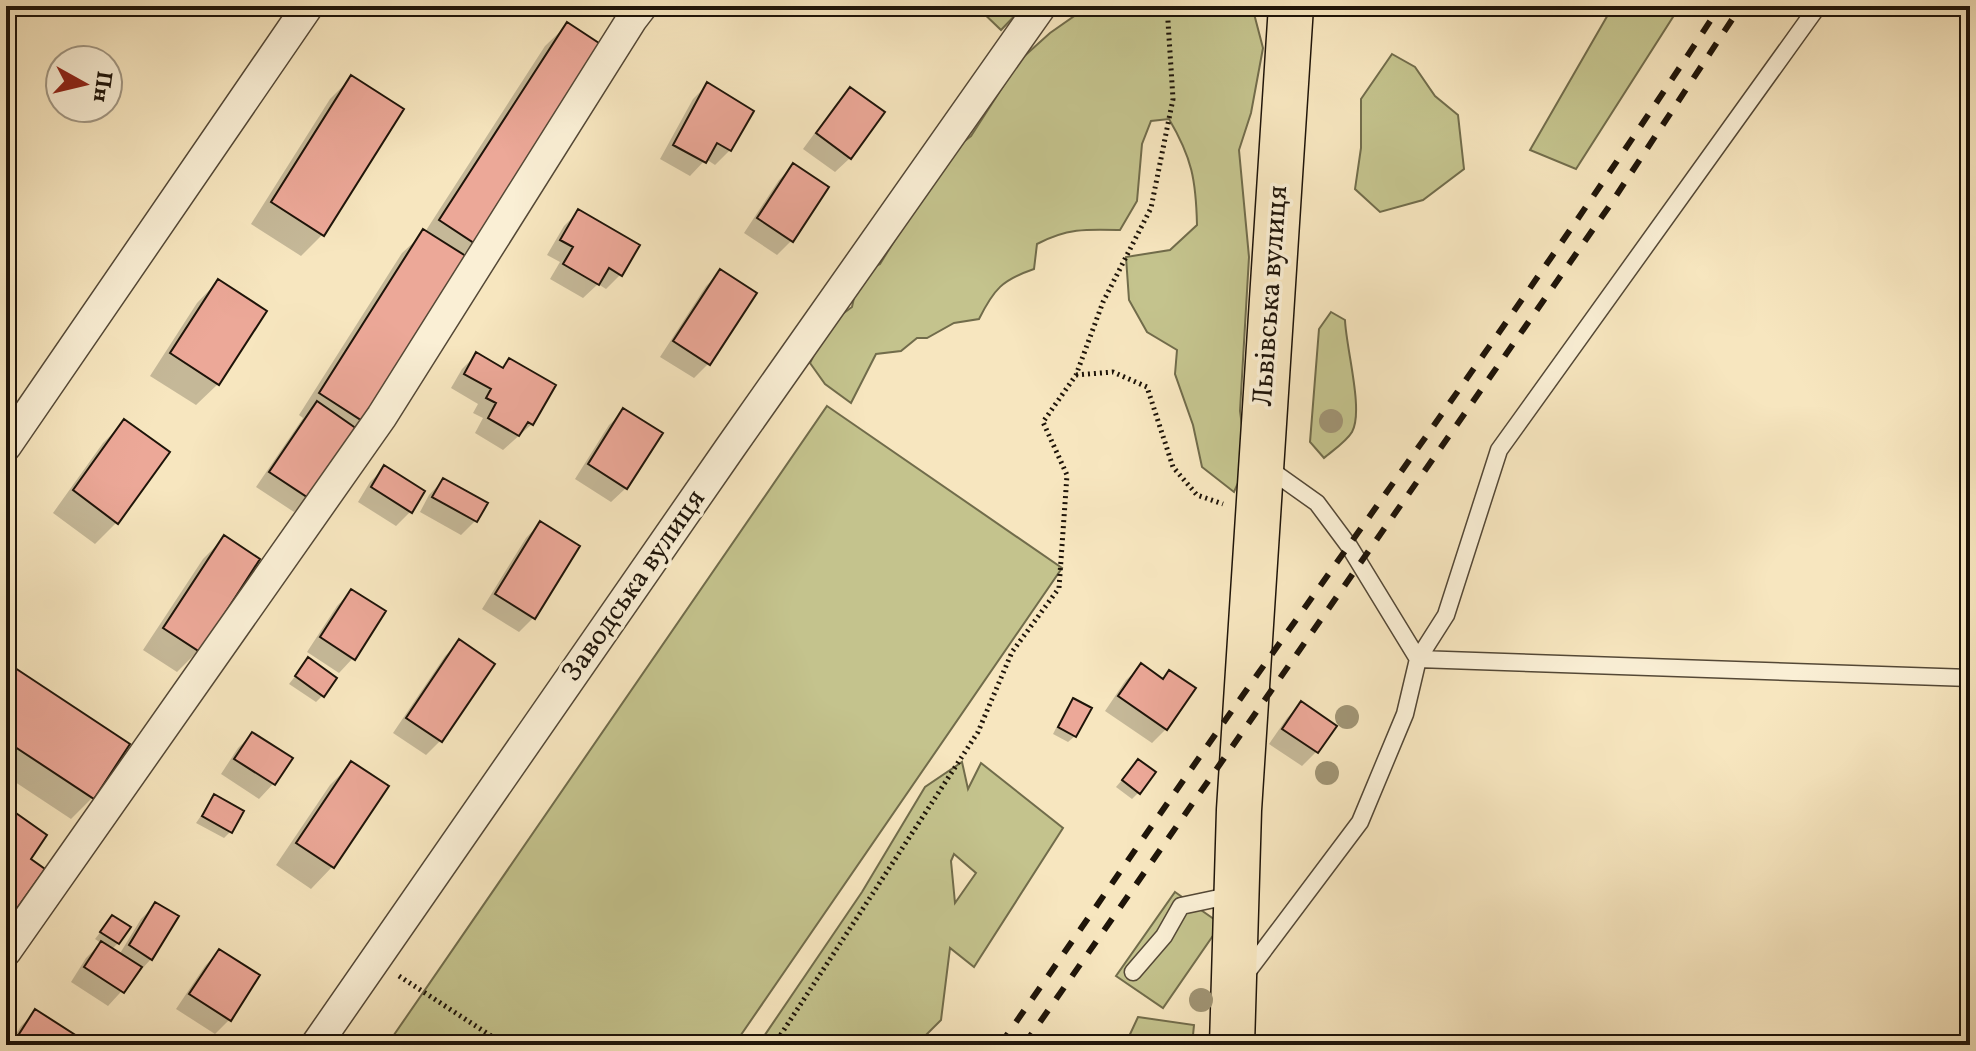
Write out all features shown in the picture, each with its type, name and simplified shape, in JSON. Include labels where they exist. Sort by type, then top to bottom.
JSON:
[{"type":"highway","name":"Львівська вулиця","points":[[1232,1045],[1239,810],[1291,6]]},
{"type":"street","points":[[6,446],[308,6]]},
{"type":"street","points":[[6,951],[382,416],[642,6]]},
{"type":"street","name":"Заводська вулиця","points":[[316,1045],[1041,6]]},
{"type":"lane","points":[[1235,990],[1360,822],[1405,714],[1418,659],[1446,615],[1499,450],[1818,6]]},
{"type":"lane","points":[[1260,462],[1317,503],[1349,546],[1418,659]]},
{"type":"lane","points":[[1418,659],[1970,678]]},
{"type":"lane","points":[[1133,972],[1164,936],[1181,906],[1236,895]]},
{"type":"path","points":[[777,1044],[978,732],[1012,652],[1059,588],[1067,475],[1043,422],[1076,375],[1103,302],[1151,208],[1173,99],[1167,6]]},
{"type":"path","points":[[1076,375],[1113,372],[1147,387],[1173,467],[1197,495],[1228,505],[1258,506]]},
{"type":"path","points":[[375,960],[505,1045]]},
{"type":"shaded area","points":[[976,6],[1024,6],[1001,30]]},
{"type":"shaded area","points":[[1094,6],[1252,6],[1263,48],[1251,113],[1239,150],[1249,257],[1240,411],[1247,463],[1234,492],[1202,467],[1193,425],[1175,374],[1177,350],[1147,332],[1129,300],[1126,257],[1170,250],[1197,225],[1191,170],[1169,119],[1151,121],[1142,144],[1137,201],[1120,230],[1077,231],[1037,244],[1034,269],[1000,287],[979,319],[954,323],[927,338],[917,338],[901,351],[876,354],[851,403],[825,384],[810,363],[829,324],[852,307],[859,275],[880,264],[948,154],[971,136],[1020,60],[1050,33]]},
{"type":"shaded area","points":[[1613,6],[1680,6],[1576,169],[1530,150]]},
{"type":"shaded area","points":[[1392,54],[1415,67],[1435,96],[1458,115],[1464,169],[1423,200],[1380,212],[1355,189],[1361,148],[1361,99]]},
{"type":"shaded area","points":[[1331,312],[1345,320],[1356,410],[1352,432],[1324,458],[1310,442],[1319,329]]},
{"type":"shaded area","points":[[827,406],[1062,568],[734,1045],[387,1045]]},
{"type":"shaded area","points":[[962,762],[968,789],[981,763],[1063,828],[974,967],[950,948],[941,1020],[916,1045],[758,1045],[862,892],[925,787]],"holes":[[[954,854],[976,873],[955,903],[951,861]]]},
{"type":"shaded area","points":[[1175,892],[1221,924],[1163,1008],[1116,976]]},
{"type":"shaded area","points":[[1138,1017],[1194,1025],[1192,1045],[1125,1045]]},
{"type":"building","points":[[567,22],[605,47],[477,245],[439,220]]},
{"type":"building","points":[[351,75],[404,109],[324,236],[271,202]]},
{"type":"building","points":[[707,82],[754,111],[731,151],[717,143],[706,163],[673,145]]},
{"type":"building","points":[[850,87],[885,112],[851,159],[816,133]]},
{"type":"building","points":[[793,163],[829,187],[793,242],[757,218]]},
{"type":"building","points":[[578,209],[640,245],[622,276],[609,268],[599,285],[563,264],[573,247],[560,240]]},
{"type":"building","points":[[423,229],[469,258],[364,422],[319,393]]},
{"type":"building","points":[[720,269],[757,293],[710,365],[673,341]]},
{"type":"building","points":[[218,279],[267,311],[219,385],[170,353]]},
{"type":"building","points":[[476,352],[503,368],[509,358],[556,385],[533,425],[528,422],[519,436],[488,418],[496,403],[486,398],[491,389],[464,374]]},
{"type":"building","points":[[317,401],[357,429],[310,499],[269,472]]},
{"type":"building","points":[[623,408],[663,433],[627,489],[588,464]]},
{"type":"building","points":[[124,419],[170,452],[118,524],[73,490]]},
{"type":"building","points":[[384,465],[425,491],[412,513],[371,487]]},
{"type":"building","points":[[443,478],[488,503],[477,522],[432,497]]},
{"type":"building","points":[[540,521],[580,546],[535,619],[495,594]]},
{"type":"building","points":[[224,535],[260,559],[200,652],[163,628]]},
{"type":"building","points":[[351,589],[386,611],[355,660],[320,637]]},
{"type":"building","points":[[459,639],[495,664],[442,742],[406,718]]},
{"type":"building","points":[[308,657],[337,678],[324,697],[295,676]]},
{"type":"building","points":[[6,662],[130,744],[94,799],[6,741]]},
{"type":"building","points":[[1141,663],[1163,679],[1169,670],[1196,688],[1167,730],[1118,696]]},
{"type":"building","points":[[1073,698],[1092,708],[1076,737],[1058,727]]},
{"type":"building","points":[[1301,701],[1337,726],[1318,753],[1282,729]]},
{"type":"building","points":[[252,732],[293,758],[275,785],[234,759]]},
{"type":"building","points":[[1138,759],[1156,772],[1140,794],[1122,780]]},
{"type":"building","points":[[351,761],[389,786],[334,868],[296,843]]},
{"type":"building","points":[[214,794],[244,811],[232,833],[202,816]]},
{"type":"building","points":[[6,806],[47,835],[31,859],[45,869],[6,924]]},
{"type":"building","points":[[155,902],[179,916],[152,960],[129,945]]},
{"type":"building","points":[[112,915],[131,927],[119,944],[100,932]]},
{"type":"building","points":[[101,941],[142,967],[124,993],[84,967]]},
{"type":"building","points":[[219,949],[260,975],[231,1021],[189,994]]},
{"type":"building","points":[[35,1009],[77,1036],[71,1045],[12,1045]]},
{"type":"railway","points":[[1000,1045],[1547,263],[1720,6]]},
{"type":"railway","points":[[1024,1045],[1608,208],[1741,6]]}]
